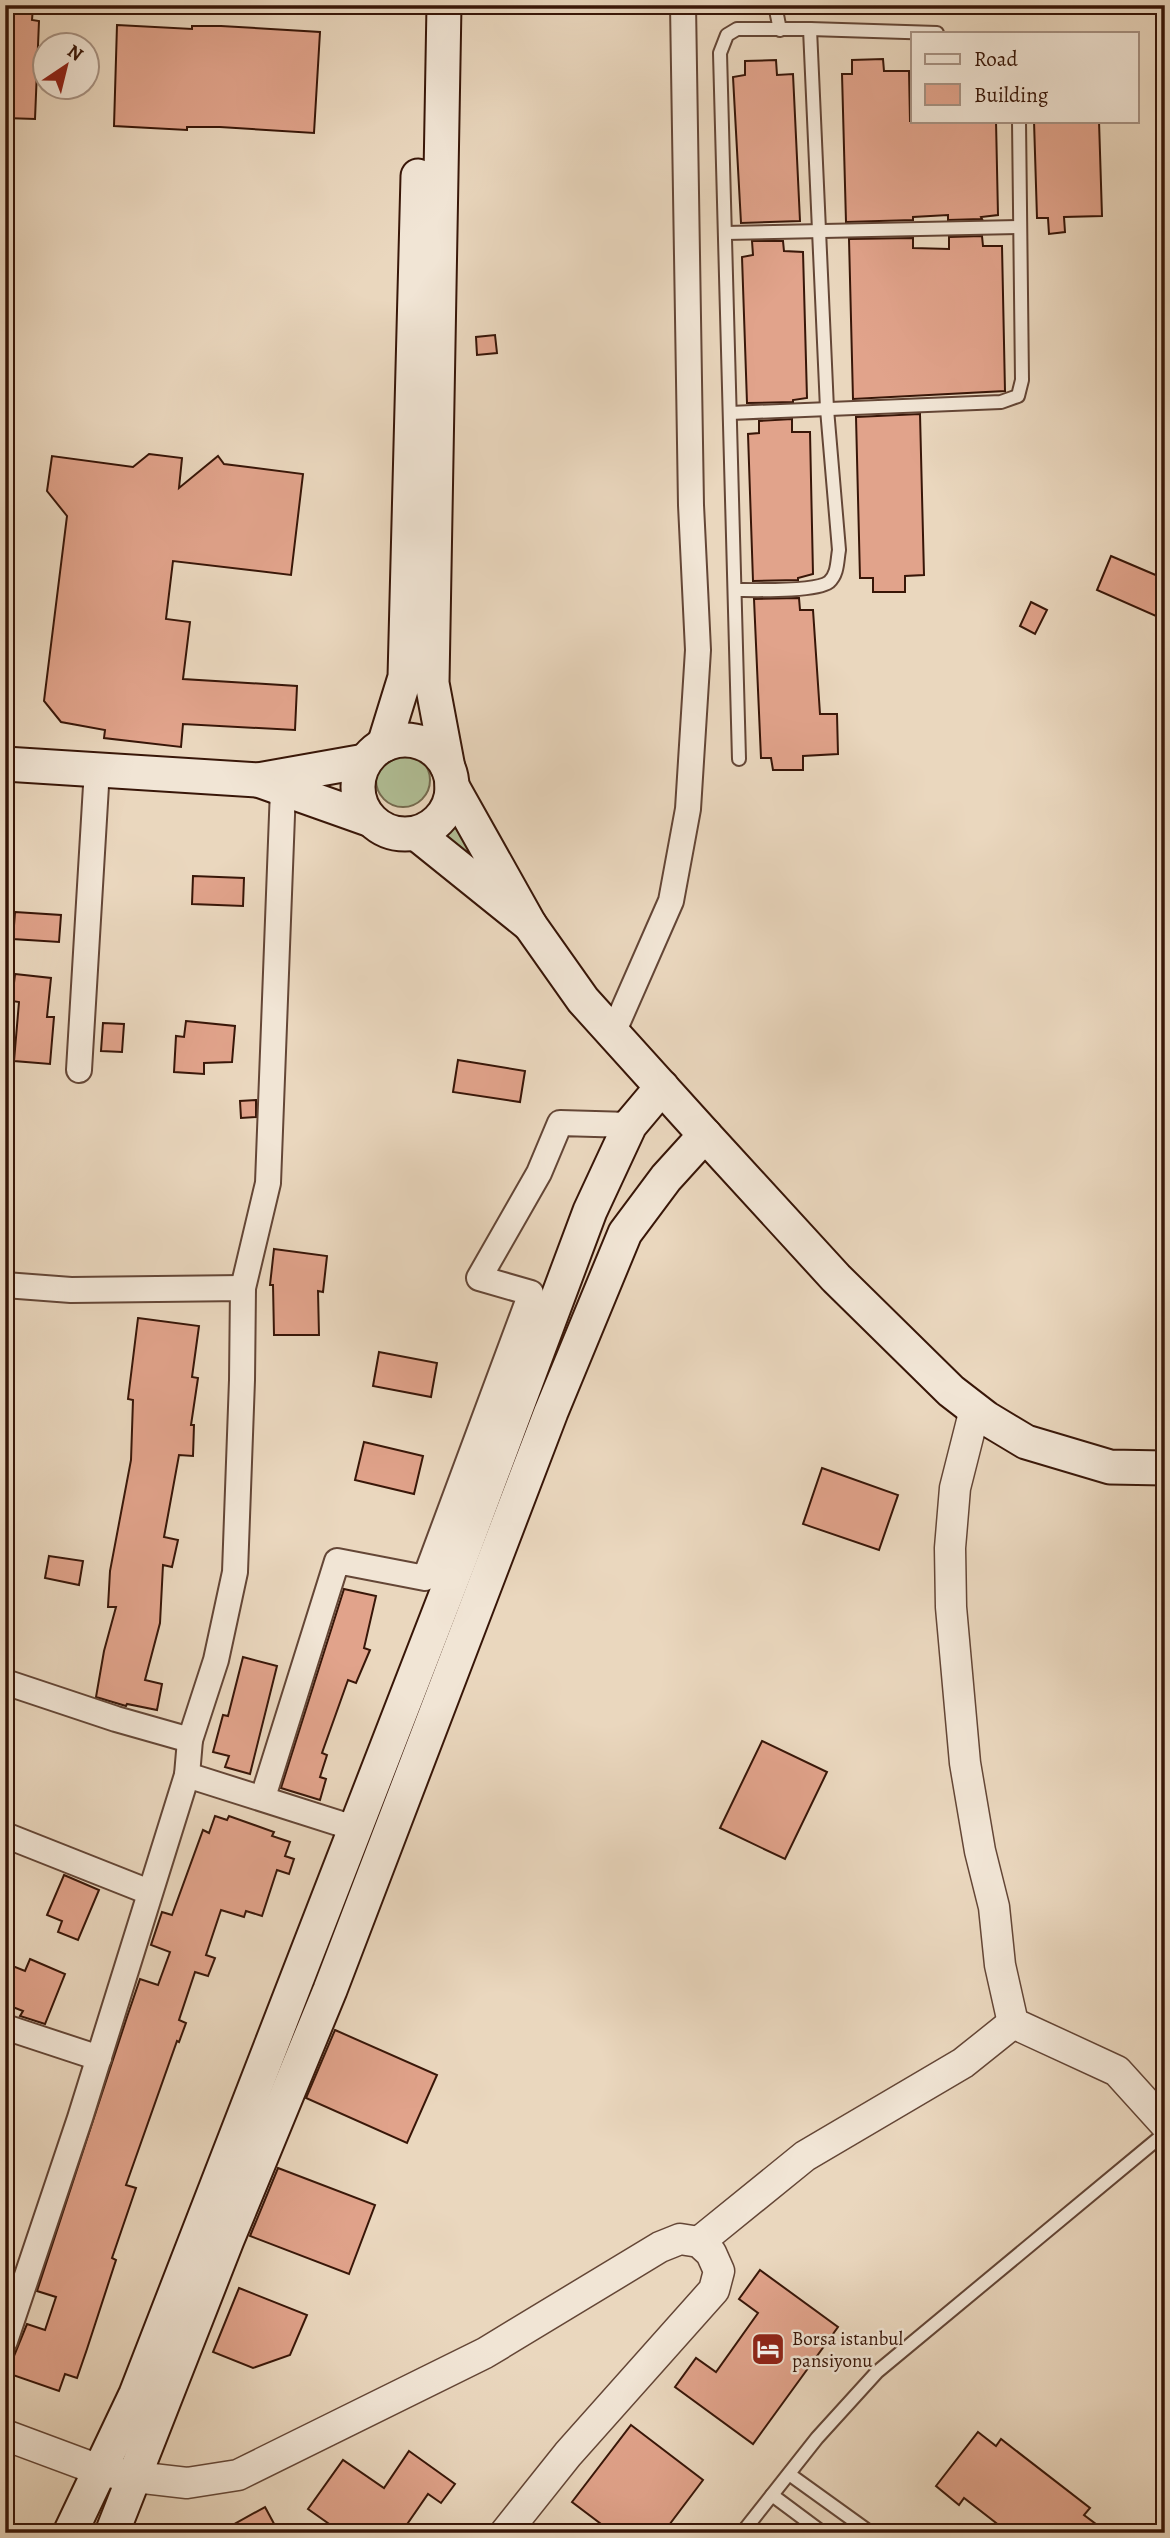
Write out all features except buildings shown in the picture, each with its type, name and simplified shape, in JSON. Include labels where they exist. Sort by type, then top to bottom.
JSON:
[{"type":"main road","points":[[421,5],[405,677],[374,753],[358,776],[357,792],[362,807],[371,820],[383,830],[399,834],[417,834],[441,819],[449,805],[450,777],[432,683],[444,5]]},
{"type":"main road","points":[[270,785],[374,753],[405,739],[420,742],[434,750],[530,925],[583,1000],[836,1279],[951,1391],[1026,1442],[1110,1467],[1165,1468]]},
{"type":"main road","points":[[5,764],[97,769],[270,785],[371,820]]},
{"type":"main road","points":[[417,834],[530,925]]},
{"type":"main road","points":[[69,2533],[136,2394],[357,1829],[590,1211],[630,1125],[662,1087]]},
{"type":"main road","points":[[112,2533],[227,2240],[330,1990],[551,1412],[625,1233],[666,1178],[705,1135]]},
{"type":"street","points":[[613,1033],[671,901],[688,809],[698,650],[691,505],[683,5]]},
{"type":"street","points":[[79,1070],[97,769]]},
{"type":"street","points":[[5,2341],[99,2058],[187,1775],[190,1740],[216,1660],[235,1572],[243,1288],[268,1183],[270,785]]},
{"type":"street","points":[[263,1797],[337,1561],[425,1578],[531,1293],[479,1278],[539,1174],[560,1123],[630,1125]]},
{"type":"street","points":[[5,1285],[71,1290],[243,1288]]},
{"type":"street","points":[[975,1409],[955,1488],[950,1548],[951,1606],[965,1763],[980,1852],[994,1908],[1000,1965],[1013,2023]]},
{"type":"street","points":[[5,1682],[190,1740]]},
{"type":"street","points":[[187,1775],[357,1829]]},
{"type":"street","points":[[5,1835],[149,1892]]},
{"type":"street","points":[[1013,2023],[1117,2071],[1165,2124]]},
{"type":"street","points":[[699,2242],[804,2156],[963,2063],[1013,2023]]},
{"type":"street","points":[[5,2027],[99,2058]]},
{"type":"street","points":[[5,2435],[99,2470],[135,2477],[187,2483],[238,2475],[485,2353],[660,2247],[680,2239],[699,2242],[711,2253],[719,2271],[715,2290],[568,2454],[505,2533]]},
{"type":"lane","points":[[775,5],[780,30]]},
{"type":"lane","points":[[739,758],[720,53],[727,36],[737,29],[911,32]]},
{"type":"lane","points":[[735,590],[816,587],[829,582],[836,572],[839,550],[827,409],[810,29]]},
{"type":"lane","points":[[730,413],[1001,402],[1018,396],[1022,380],[1019,122]]},
{"type":"lane","points":[[725,233],[1019,227]]},
{"type":"lane","points":[[742,2533],[817,2438],[877,2372],[1165,2133]]},
{"type":"lane","points":[[789,2474],[871,2533]]},
{"type":"lane","points":[[772,2495],[824,2533]]},
{"type":"green space","points":[[403,753],[422,761],[430,780],[422,799],[403,807],[384,799],[376,780],[384,761]]},
{"type":"green space","points":[[455,816],[490,871],[440,832]]},
{"type":"place","name":"Borsa istanbul pansiyonu","points":[[768,2349]]}]
